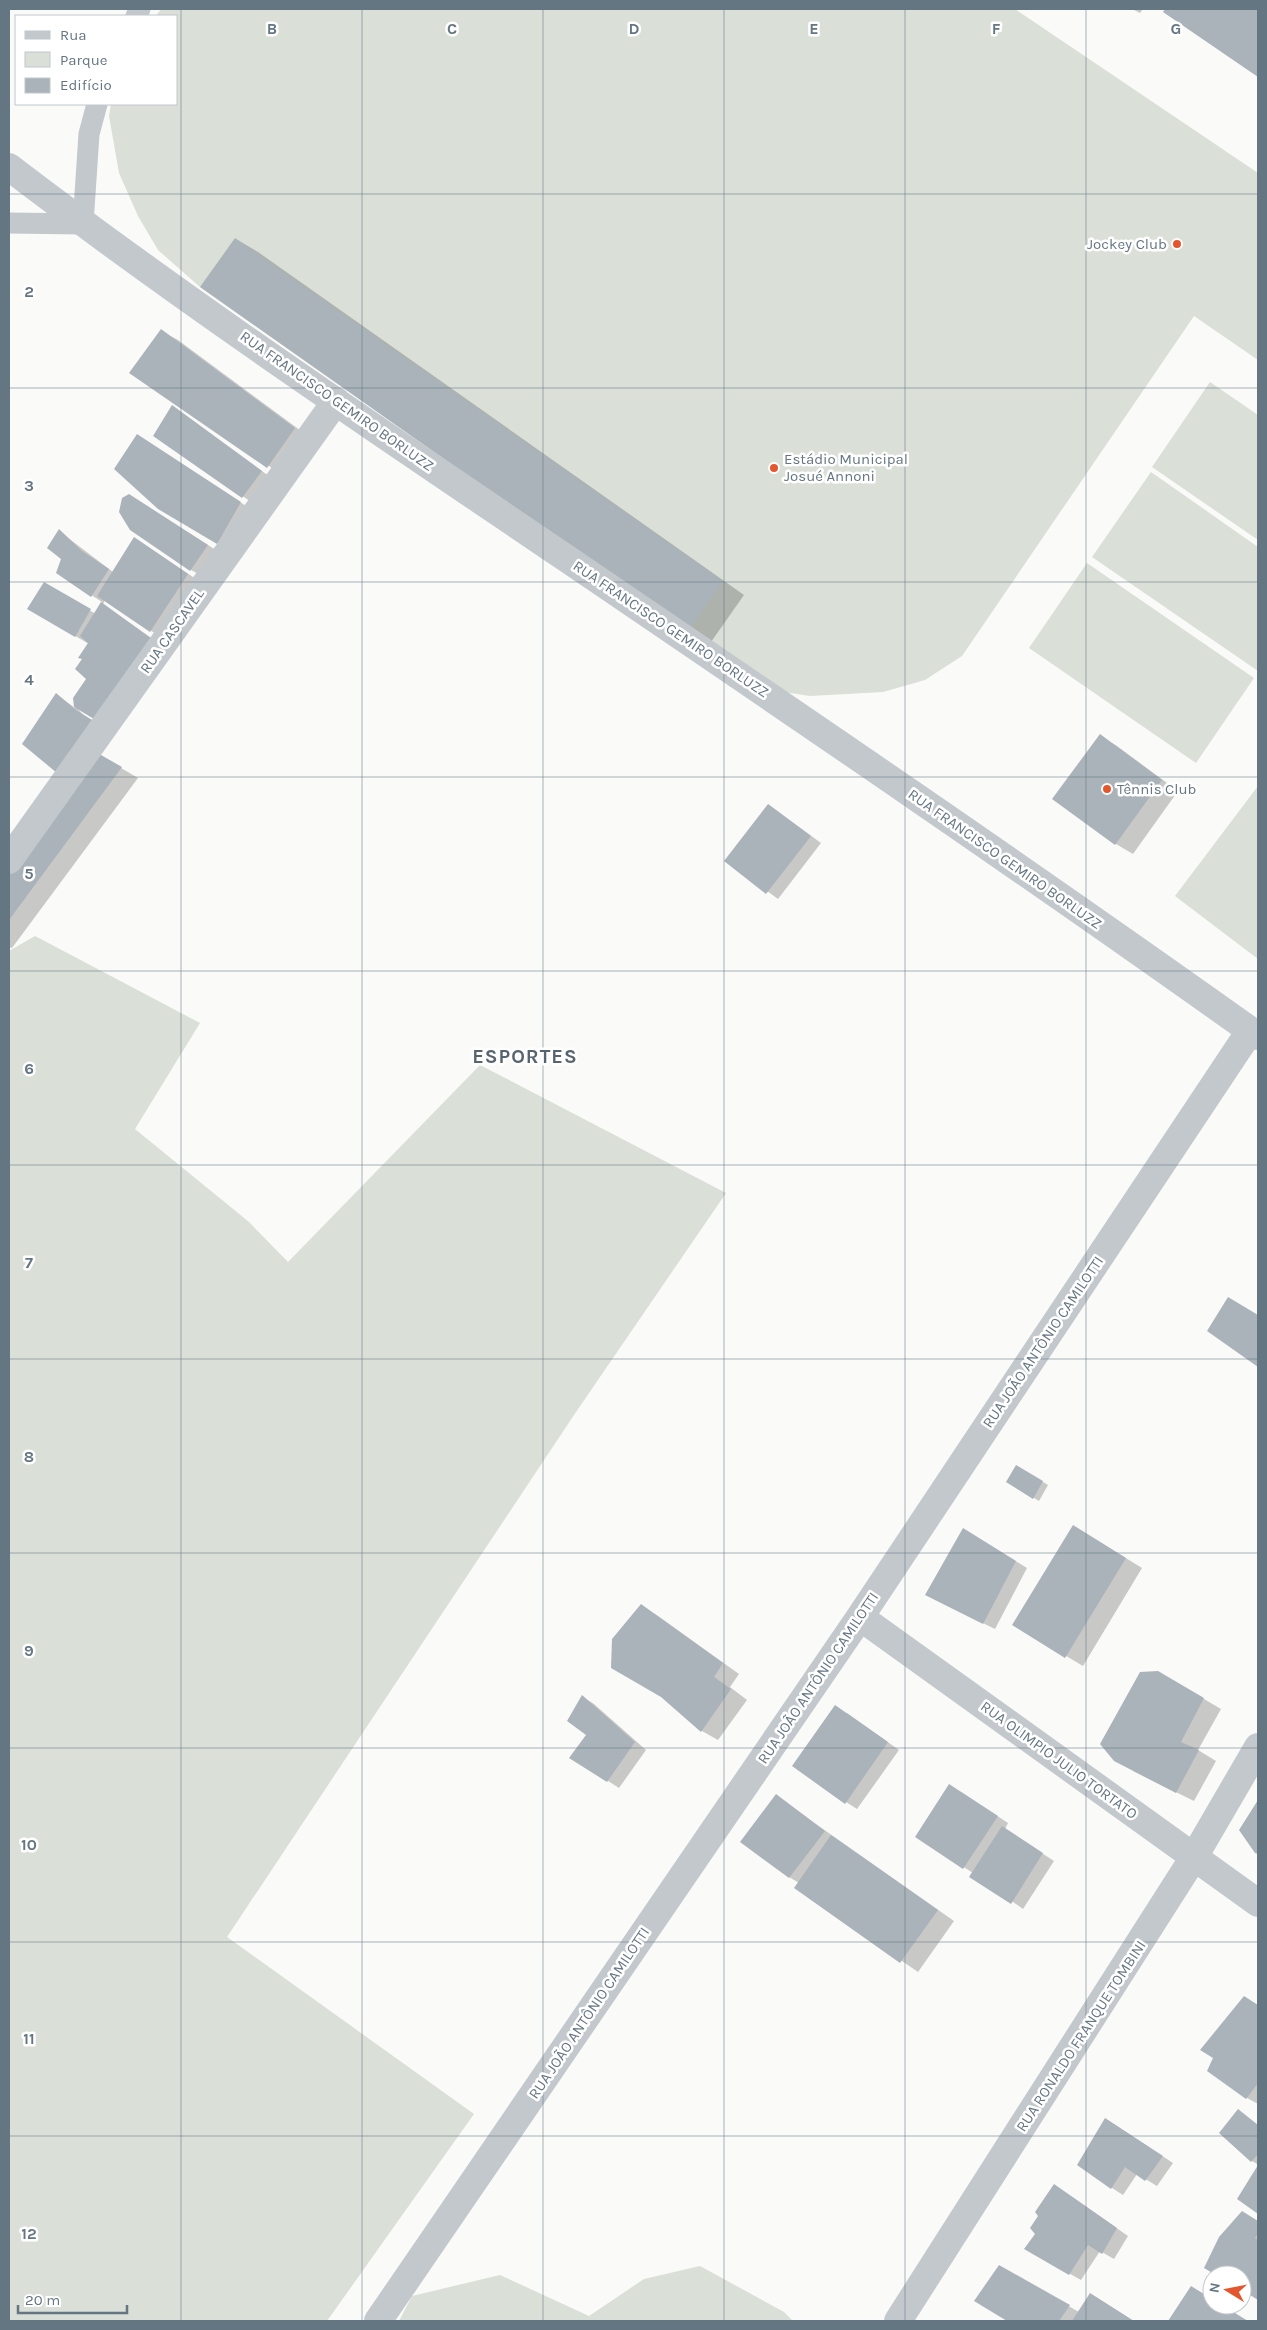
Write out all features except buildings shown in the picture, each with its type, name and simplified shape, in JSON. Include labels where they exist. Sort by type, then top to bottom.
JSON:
[{"type":"street","name":"RUA FRANCISCO GEMIRO BORLUZZ","points":[[9,167],[83,224],[336,401],[864,761],[1254,1034]]},
{"type":"street","name":"RUA CASCAVEL","points":[[9,860],[336,401]]},
{"type":"street","name":"RUA JOÃO ANTÔNIO CAMILOTTI","points":[[378,2321],[860,1617],[1254,1034]]},
{"type":"street","name":"RUA OLIMPIO JULIO TORTATO","points":[[860,1617],[1258,1903]]},
{"type":"street","name":"RUA RONALDO FRANQUE TOMBINI","points":[[898,2321],[1194,1858],[1258,1747]]},
{"type":"lane","points":[[9,223],[83,224],[89,134],[97,105]]},
{"type":"green space","name":"Estádio Municipal Josué Annoni","points":[[161,9],[1015,9],[1258,173],[1258,360],[1194,316],[962,656],[925,680],[883,692],[810,696],[784,692],[675,621],[200,287],[158,250],[138,216],[119,173],[109,116],[111,105],[178,105],[178,15],[157,15]]},
{"type":"green space","points":[[1210,382],[1258,415],[1258,540],[1152,467]]},
{"type":"green space","points":[[1151,472],[1258,547],[1258,671],[1092,557]]},
{"type":"green space","points":[[1087,563],[1254,678],[1196,763],[1029,648]]},
{"type":"green space","points":[[1258,786],[1258,959],[1175,896]]},
{"type":"green space","points":[[35,936],[200,1023],[135,1129],[249,1222],[288,1262],[480,1065],[726,1193],[574,1415],[227,1937],[474,2114],[327,2321],[9,2321],[9,951]]},
{"type":"green space","points":[[700,2266],[784,2312],[793,2321],[399,2321],[412,2296],[500,2275],[589,2316],[644,2279]]},
{"type":"place","name":"Jockey Club","points":[[1177,244]]},
{"type":"place","name":"Estádio Municipal Josué Annoni","points":[[774,468]]},
{"type":"place","name":"Tênnis Club","points":[[1107,789]]},
{"type":"district","name":"ESPORTES","points":[[525,1056]]}]
